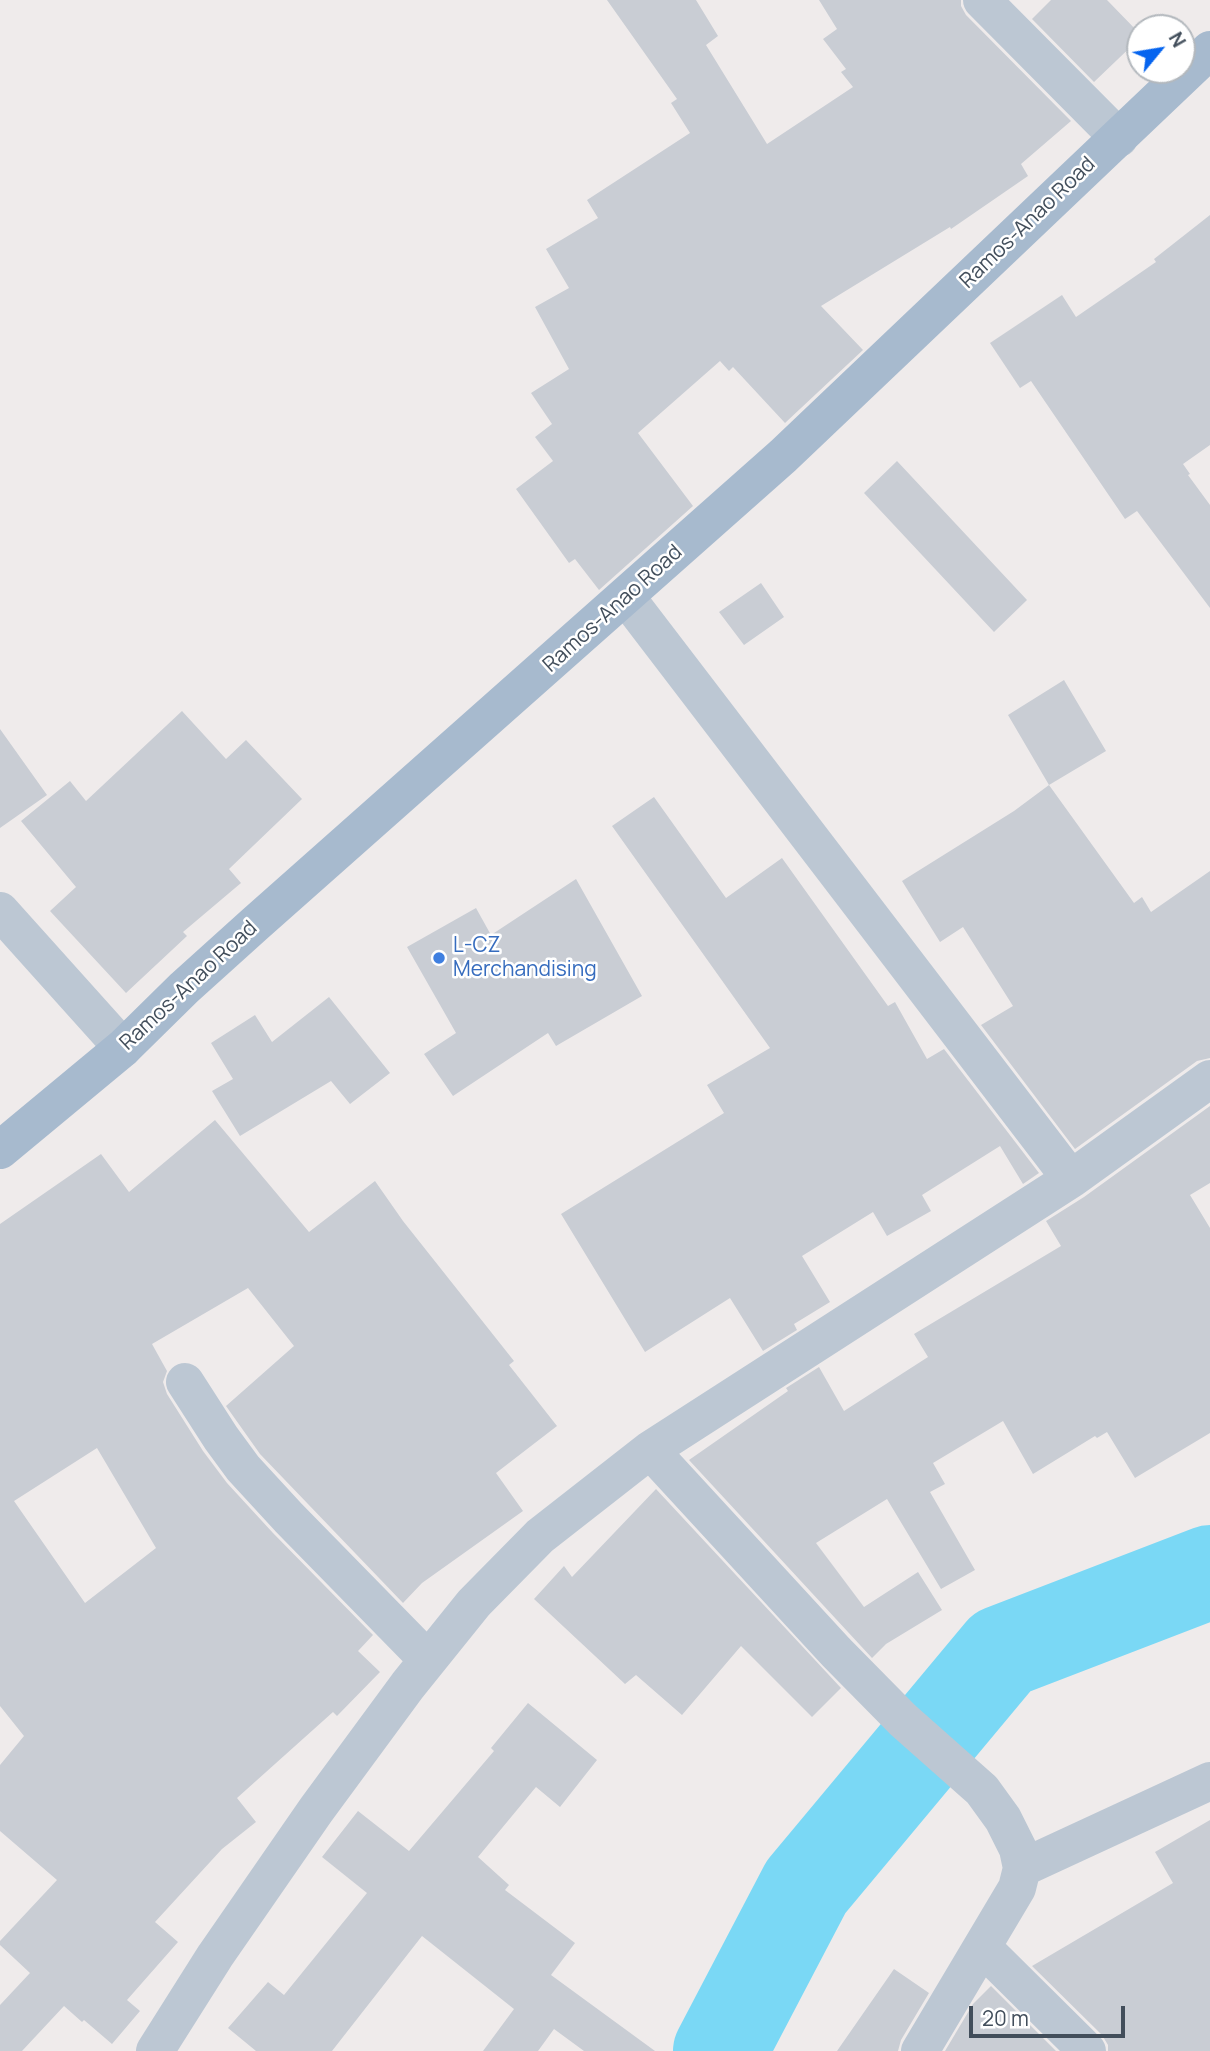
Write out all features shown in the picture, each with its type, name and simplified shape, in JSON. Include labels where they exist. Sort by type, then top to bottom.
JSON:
[{"type":"main road","name":"Ramos-Anao Road","points":[[0,1150],[122,1048],[255,923],[783,456],[1210,50]]},
{"type":"street","points":[[982,0],[1119,138]]},
{"type":"street","points":[[626,597],[1071,1179]]},
{"type":"street","points":[[0,911],[122,1048]]},
{"type":"street","points":[[155,2051],[215,1956],[316,1810],[428,1660],[474,1603],[540,1536],[650,1450],[1071,1179],[1210,1079]]},
{"type":"street","points":[[185,1382],[243,1468],[428,1660]]},
{"type":"street","points":[[650,1450],[836,1652],[903,1720],[982,1790],[1003,1819],[1018,1849],[1022,1868],[1017,1888],[920,2051]]},
{"type":"street","points":[[1022,1868],[1210,1782]]},
{"type":"street","points":[[982,1947],[1087,2051]]},
{"type":"building","points":[[607,0],[696,0],[718,36],[706,45],[767,144],[853,87],[841,72],[846,69],[823,39],[837,29],[819,0],[961,0],[966,15],[1071,121],[1021,164],[1028,176],[951,229],[950,227],[821,306],[863,350],[785,423],[733,367],[729,371],[720,361],[638,433],[693,506],[599,590],[575,559],[569,563],[516,489],[553,461],[535,437],[552,424],[531,393],[569,369],[535,307],[569,288],[546,249],[598,218],[587,200],[690,133],[671,103],[677,99]]},
{"type":"building","points":[[1051,0],[1107,0],[1126,20],[1126,51],[1094,82],[1032,19]]},
{"type":"building","points":[[1210,215],[1210,445],[1183,464],[1210,505],[1210,608],[1137,511],[1125,519],[1031,381],[1020,388],[990,343],[1062,295],[1076,317],[1156,262],[1154,259]]},
{"type":"building","points":[[897,461],[1027,600],[994,632],[864,493]]},
{"type":"building","points":[[761,583],[784,617],[744,645],[719,612]]},
{"type":"building","points":[[1064,680],[1106,751],[1049,785],[1008,715]]},
{"type":"building","points":[[182,711],[226,759],[246,740],[302,799],[229,869],[241,883],[183,932],[187,936],[126,993],[50,911],[76,887],[21,821],[70,781],[86,801]]},
{"type":"building","points":[[0,729],[47,795],[0,828]]},
{"type":"building","points":[[1049,785],[1134,903],[1142,897],[1151,912],[1210,871],[1210,1058],[1197,1061],[1075,1149],[981,1025],[1013,1006],[963,927],[940,942],[902,881],[1014,811]]},
{"type":"building","points":[[654,797],[726,898],[782,858],[888,1006],[895,1002],[927,1059],[944,1049],[1039,1173],[1023,1184],[1000,1146],[922,1195],[931,1211],[887,1236],[873,1212],[802,1256],[830,1302],[794,1324],[797,1330],[763,1351],[730,1298],[645,1352],[561,1214],[724,1113],[707,1085],[770,1048],[612,826]]},
{"type":"building","points":[[576,879],[642,996],[556,1046],[548,1033],[453,1096],[424,1054],[456,1033],[407,947],[476,908],[491,935]]},
{"type":"building","points":[[329,997],[390,1073],[350,1104],[331,1081],[240,1136],[212,1091],[233,1079],[211,1043],[255,1015],[272,1042]]},
{"type":"building","points":[[1210,1106],[1210,1183],[1190,1195],[1210,1228],[1210,1433],[1135,1478],[1107,1432],[1097,1438],[1095,1436],[1033,1474],[1003,1421],[933,1463],[945,1484],[930,1492],[975,1570],[941,1589],[887,1499],[816,1543],[864,1607],[918,1572],[942,1610],[886,1644],[872,1658],[689,1460],[788,1391],[786,1388],[819,1367],[844,1411],[928,1357],[914,1334],[1061,1246],[1046,1221],[1084,1197]]},
{"type":"building","points":[[215,1120],[309,1232],[375,1181],[403,1221],[514,1361],[509,1365],[557,1426],[496,1473],[523,1511],[422,1583],[403,1603],[260,1454],[226,1406],[294,1346],[248,1288],[152,1344],[167,1371],[163,1382],[167,1394],[203,1451],[227,1483],[273,1533],[373,1635],[358,1651],[380,1672],[337,1716],[333,1712],[237,1798],[256,1822],[222,1849],[155,1922],[178,1942],[127,2000],[140,2011],[112,2044],[64,2006],[22,2051],[0,2051],[0,2005],[30,1973],[0,1945],[0,1941],[57,1880],[0,1831],[0,1765],[24,1736],[0,1706],[0,1224],[101,1154],[129,1192]],"holes":[[[97,1448],[156,1548],[85,1603],[14,1501]]]},
{"type":"building","points":[[656,1489],[841,1688],[812,1717],[741,1646],[682,1715],[636,1675],[625,1684],[534,1599],[564,1566],[572,1577]]},
{"type":"building","points":[[528,1703],[597,1760],[560,1807],[536,1787],[478,1857],[509,1885],[505,1890],[575,1943],[551,1975],[655,2051],[584,2051],[554,2029],[538,2051],[483,2051],[514,2009],[422,1936],[332,2051],[256,2051],[228,2028],[268,1982],[284,1995],[367,1893],[322,1857],[358,1811],[409,1851],[494,1751],[491,1748]]},
{"type":"building","points":[[1210,1820],[1210,2051],[1108,2051],[1108,2045],[1102,2035],[1032,1966],[1173,1883],[1155,1852]]},
{"type":"building","points":[[894,1969],[929,1993],[901,2040],[898,2051],[837,2051]]},
{"type":"building","points":[[991,1986],[1056,2051],[945,2051],[973,2004]]},
{"type":"waterway","points":[[720,2051],[806,1887],[1002,1652],[1210,1572]]},
{"type":"place","name":"L-CZ Merchandising","points":[[439,958]]}]
